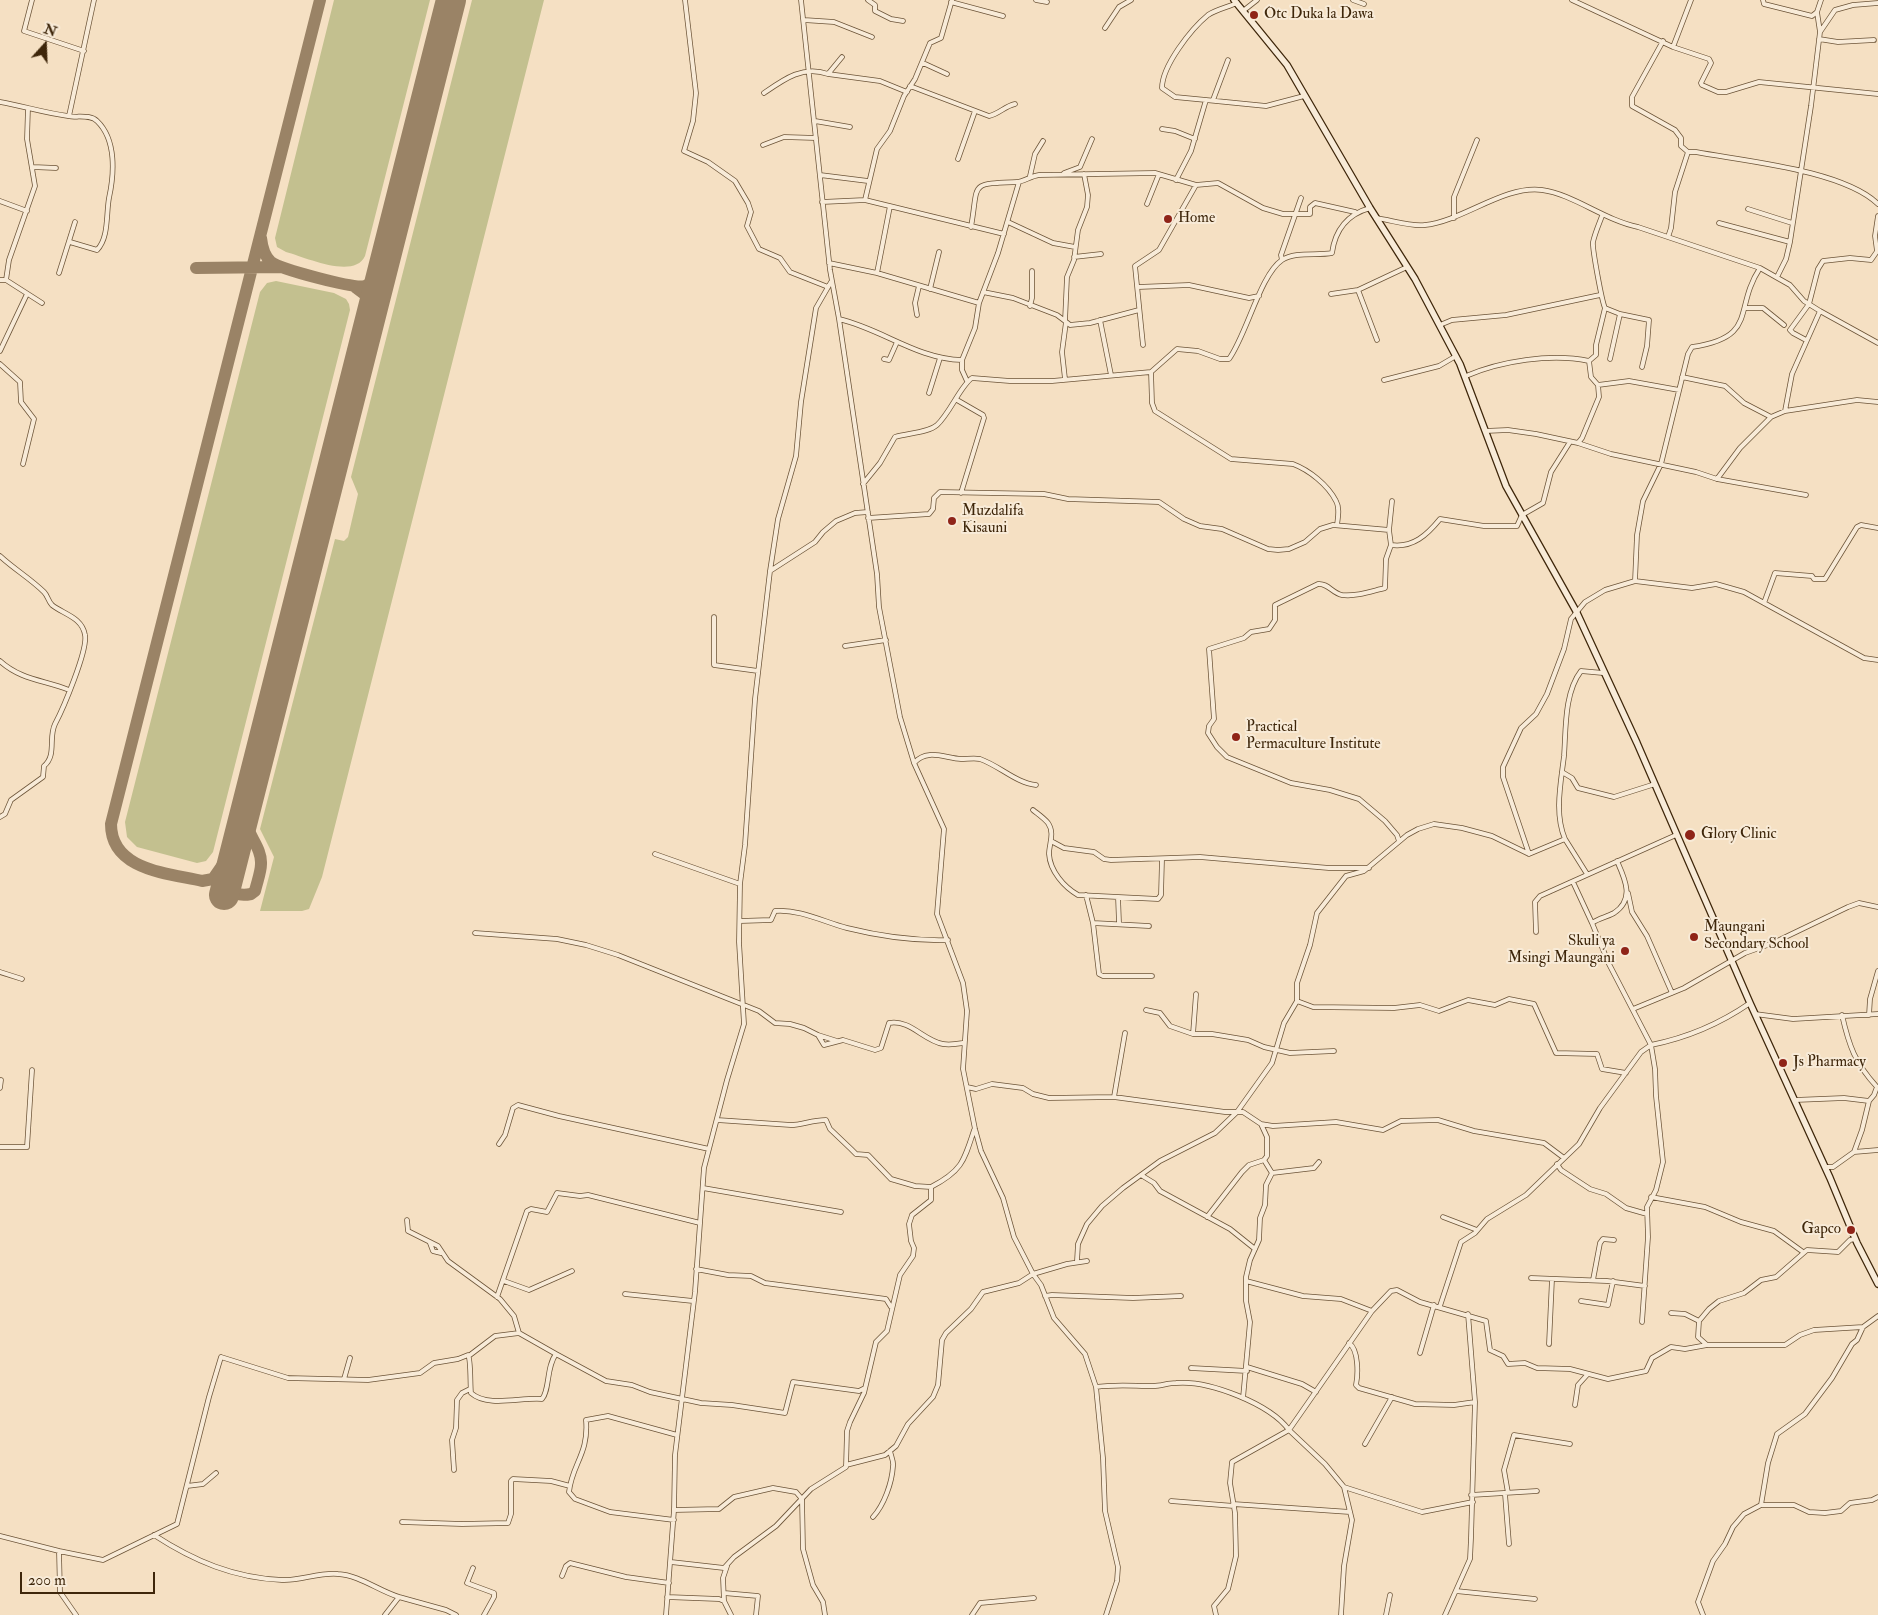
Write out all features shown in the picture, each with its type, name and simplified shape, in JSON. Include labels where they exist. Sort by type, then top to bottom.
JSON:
[{"type":"main road","points":[[1236,2],[1287,65],[1370,208],[1407,267],[1456,356],[1466,376],[1506,486],[1576,611],[1655,784],[1855,1238],[1878,1284]]},
{"type":"street","points":[[32,0],[24,31],[84,50]]},
{"type":"street","points":[[69,116],[94,0]]},
{"type":"street","points":[[685,0],[696,93],[693,121],[684,151],[708,162],[735,181],[748,203],[750,212],[747,226],[758,249],[763,253],[780,258],[790,272],[828,287]]},
{"type":"street","points":[[801,0],[831,282],[839,319],[868,512],[877,574],[879,606],[900,717],[914,763],[944,829],[937,914],[963,983],[967,1011],[963,1043],[963,1069],[981,1150],[1003,1198],[1014,1237],[1045,1296],[1054,1318],[1085,1354],[1096,1387],[1103,1458],[1105,1511],[1118,1567],[1117,1581],[1106,1615]]},
{"type":"street","points":[[868,0],[875,5],[876,11],[882,16],[903,21]]},
{"type":"street","points":[[1036,0],[1047,2]]},
{"type":"street","points":[[1105,28],[1118,7],[1131,0]]},
{"type":"street","points":[[1242,11],[1257,0]]},
{"type":"street","points":[[1353,0],[1364,4]]},
{"type":"street","points":[[1572,0],[1673,47],[1709,59],[1711,63],[1701,83],[1718,92],[1759,82],[1878,94]]},
{"type":"street","points":[[1673,47],[1691,0]]},
{"type":"street","points":[[1763,0],[1764,4],[1812,16],[1817,12],[1822,0]]},
{"type":"street","points":[[865,200],[868,180],[877,149],[890,131],[907,92],[923,63],[930,42],[940,40],[952,1],[1003,16]]},
{"type":"street","points":[[1236,2],[1208,15],[1189,35],[1169,67],[1162,81],[1162,88],[1175,97],[1266,106],[1304,96]]},
{"type":"street","points":[[1820,32],[1835,10],[1853,5],[1878,3]]},
{"type":"street","points":[[1776,277],[1786,259],[1790,242],[1812,106],[1812,87],[1820,32],[1817,12]]},
{"type":"street","points":[[804,20],[826,20],[872,37]]},
{"type":"street","points":[[1819,39],[1838,42],[1874,40]]},
{"type":"street","points":[[1663,41],[1632,98],[1632,106],[1675,130],[1681,138],[1681,146],[1688,152],[1696,152],[1844,182],[1878,204]]},
{"type":"street","points":[[828,74],[842,57]]},
{"type":"street","points":[[1212,100],[1228,60]]},
{"type":"street","points":[[923,63],[947,74]]},
{"type":"street","points":[[764,93],[792,75],[809,70],[880,81],[907,92]]},
{"type":"street","points":[[910,86],[989,116],[996,114],[1004,107],[1015,104]]},
{"type":"street","points":[[1176,180],[1195,139],[1206,100]]},
{"type":"street","points":[[0,102],[69,116],[88,117],[96,120],[107,139],[113,166],[101,246],[97,250],[70,242]]},
{"type":"street","points":[[6,280],[9,260],[35,186],[27,139],[28,108]]},
{"type":"street","points":[[958,159],[975,111]]},
{"type":"street","points":[[815,121],[850,127]]},
{"type":"street","points":[[1162,129],[1174,131],[1195,139]]},
{"type":"street","points":[[763,145],[784,137],[816,138]]},
{"type":"street","points":[[1062,174],[1080,167],[1092,138]]},
{"type":"street","points":[[1454,218],[1454,197],[1478,140]]},
{"type":"street","points":[[1030,176],[1037,149],[1043,141]]},
{"type":"street","points":[[1668,237],[1671,228],[1675,192],[1688,152]]},
{"type":"street","points":[[33,167],[56,168]]},
{"type":"street","points":[[971,227],[979,187],[982,184],[998,181],[1019,182],[1030,176],[1062,174],[1110,175],[1146,172],[1196,185],[1218,184],[1264,208],[1283,214],[1310,214],[1310,206],[1315,203],[1355,212],[1370,208]]},
{"type":"street","points":[[1065,379],[1062,352],[1068,277],[1074,257],[1078,230],[1087,207],[1088,195],[1084,174]]},
{"type":"street","points":[[1147,204],[1159,174]]},
{"type":"street","points":[[820,175],[868,180]]},
{"type":"street","points":[[967,381],[962,370],[962,360],[975,328],[979,304],[1008,222],[1019,182]]},
{"type":"street","points":[[1143,345],[1135,265],[1159,250],[1196,185]]},
{"type":"street","points":[[1376,218],[1424,225],[1454,218],[1509,194],[1541,190],[1563,197],[1602,216],[1760,268],[1790,285],[1820,312],[1878,343]]},
{"type":"street","points":[[1282,260],[1281,255],[1301,198]]},
{"type":"street","points":[[822,202],[865,200],[1004,234]]},
{"type":"street","points":[[0,201],[27,211]]},
{"type":"street","points":[[877,273],[890,206]]},
{"type":"street","points":[[1748,209],[1792,223]]},
{"type":"street","points":[[863,484],[880,463],[895,437],[936,426],[957,400],[967,381],[978,376],[1010,381],[1065,379],[1151,372],[1177,349],[1198,350],[1220,359],[1229,359],[1239,345],[1272,270],[1282,260],[1293,256],[1332,253],[1337,232],[1355,212]]},
{"type":"street","points":[[1589,362],[1596,355],[1596,345],[1605,308],[1600,295],[1600,276],[1593,250],[1602,216]]},
{"type":"street","points":[[1806,340],[1790,330],[1809,304],[1818,269],[1823,261],[1850,258],[1871,260],[1877,251],[1875,236],[1878,216]]},
{"type":"street","points":[[58,272],[70,242],[75,222]]},
{"type":"street","points":[[1008,222],[1053,243],[1075,247]]},
{"type":"street","points":[[1718,223],[1790,242]]},
{"type":"street","points":[[930,289],[939,252]]},
{"type":"street","points":[[1074,257],[1101,254]]},
{"type":"street","points":[[829,263],[877,273],[979,304]]},
{"type":"street","points":[[1331,294],[1358,290],[1407,267]]},
{"type":"street","points":[[1635,581],[1637,535],[1642,501],[1660,464],[1692,347],[1713,344],[1734,332],[1746,308],[1751,286],[1760,268]]},
{"type":"street","points":[[1030,306],[1032,298],[1032,271]]},
{"type":"street","points":[[0,280],[6,280],[42,303]]},
{"type":"street","points":[[666,1615],[674,1520],[677,1435],[693,1301],[703,1188],[716,1120],[744,1024],[740,884],[746,835],[758,672],[770,571],[778,519],[796,456],[801,402],[813,321],[816,308],[831,282]]},
{"type":"street","points":[[1138,287],[1190,285],[1248,298],[1259,296]]},
{"type":"street","points":[[917,315],[915,303],[919,286]]},
{"type":"street","points":[[1358,290],[1377,340]]},
{"type":"street","points":[[983,292],[1013,298],[1056,315],[1065,322],[1079,324],[1139,310]]},
{"type":"street","points":[[0,351],[26,294]]},
{"type":"street","points":[[1440,326],[1452,320],[1506,315],[1600,295]]},
{"type":"street","points":[[1605,308],[1620,314],[1649,320],[1647,346],[1642,367]]},
{"type":"street","points":[[1746,308],[1763,308],[1784,325]]},
{"type":"street","points":[[1785,411],[1792,374],[1820,312]]},
{"type":"street","points":[[1610,359],[1620,314]]},
{"type":"street","points":[[839,319],[862,325],[907,348],[940,358],[962,360]]},
{"type":"street","points":[[1100,320],[1112,375]]},
{"type":"street","points":[[884,359],[890,358],[897,342]]},
{"type":"street","points":[[1384,380],[1439,366],[1456,356]]},
{"type":"street","points":[[1466,376],[1485,368],[1542,358],[1568,357],[1589,362]]},
{"type":"street","points":[[929,393],[940,358]]},
{"type":"street","points":[[1578,443],[1582,438],[1599,398],[1598,385],[1591,377],[1589,362]]},
{"type":"street","points":[[0,364],[20,382],[21,402],[34,420],[27,440],[23,464]]},
{"type":"street","points":[[1151,372],[1152,403],[1155,411],[1231,459],[1293,464],[1303,468],[1321,483],[1337,502],[1337,525]]},
{"type":"street","points":[[1682,378],[1725,386],[1744,403],[1771,418]]},
{"type":"street","points":[[1598,385],[1629,381],[1679,390]]},
{"type":"street","points":[[957,400],[983,415],[984,418],[961,493]]},
{"type":"street","points":[[1717,479],[1740,448],[1771,418],[1785,411],[1856,400],[1878,402]]},
{"type":"street","points":[[1485,431],[1508,430],[1578,443],[1611,454],[1660,464],[1717,479],[1806,495]]},
{"type":"street","points":[[1517,526],[1522,515],[1543,503],[1551,472],[1570,442]]},
{"type":"street","points":[[868,518],[929,514],[934,509],[934,498],[937,493],[1044,494],[1076,500],[1159,502],[1184,519],[1200,526],[1222,529],[1268,549],[1289,549],[1305,542],[1320,529],[1337,525],[1389,530]]},
{"type":"street","points":[[1392,501],[1389,530],[1391,545],[1386,559],[1385,588],[1352,595],[1341,595],[1324,583],[1318,584],[1275,605],[1275,620],[1269,629],[1251,632],[1244,638],[1208,649],[1214,719],[1209,726],[1208,733],[1217,748],[1227,757],[1291,783],[1330,790],[1359,800],[1385,821],[1397,835],[1399,841]]},
{"type":"street","points":[[770,571],[815,542],[836,521],[855,513],[868,512]]},
{"type":"street","points":[[1391,545],[1399,546],[1420,540],[1440,519],[1484,526],[1517,526],[1526,522]]},
{"type":"street","points":[[1764,603],[1775,573],[1812,576],[1814,579],[1825,580],[1858,527],[1861,525],[1878,528]]},
{"type":"street","points":[[0,556],[45,593],[53,606],[68,613],[85,634],[84,648],[66,702],[50,733],[52,752],[44,766],[43,776],[11,800],[5,814],[0,817]]},
{"type":"street","points":[[1529,854],[1503,778],[1503,767],[1521,728],[1536,714],[1547,694],[1564,649],[1571,619],[1585,602],[1605,590],[1635,581],[1692,588],[1716,584],[1744,592],[1864,658],[1878,660]]},
{"type":"street","points":[[714,617],[714,665],[758,672]]},
{"type":"street","points":[[844,646],[886,640]]},
{"type":"street","points":[[0,661],[22,677],[48,682],[69,690]]},
{"type":"street","points":[[1587,874],[1560,828],[1559,805],[1566,712],[1576,678],[1581,671],[1603,673]]},
{"type":"street","points":[[914,763],[924,756],[938,754],[960,759],[979,759],[1027,784],[1036,785]]},
{"type":"street","points":[[1562,772],[1572,778],[1578,788],[1610,796],[1619,796],[1655,784]]},
{"type":"street","points":[[1033,810],[1049,824],[1051,841],[1049,856],[1060,881],[1066,889],[1078,895],[1158,899],[1161,895],[1162,859]]},
{"type":"street","points":[[1077,1261],[1078,1244],[1087,1224],[1102,1206],[1140,1175],[1170,1155],[1181,1152],[1215,1133],[1237,1112],[1261,1081],[1272,1063],[1284,1023],[1297,1001],[1297,983],[1310,945],[1317,913],[1346,876],[1358,874],[1369,868],[1399,841],[1418,829],[1434,824],[1462,828],[1492,836],[1529,854],[1565,839]]},
{"type":"street","points":[[1536,932],[1535,902],[1540,896],[1676,835]]},
{"type":"street","points":[[1051,841],[1064,848],[1094,852],[1104,859],[1111,860],[1200,857],[1329,868],[1369,868]]},
{"type":"street","points":[[655,854],[740,884]]},
{"type":"street","points":[[1617,861],[1628,886],[1632,912],[1647,936],[1672,993]]},
{"type":"street","points":[[1573,882],[1610,964],[1651,1045],[1656,1070],[1656,1096],[1663,1162],[1656,1190],[1646,1207],[1645,1286],[1642,1322]]},
{"type":"street","points":[[1592,923],[1615,913],[1628,893]]},
{"type":"street","points":[[1086,895],[1093,923],[1100,975],[1152,976]]},
{"type":"street","points":[[1118,897],[1119,924]]},
{"type":"street","points":[[1633,1009],[1672,993],[1732,960],[1859,903],[1878,908]]},
{"type":"street","points":[[740,921],[771,920],[775,911],[782,911],[799,913],[848,928],[922,940],[948,940]]},
{"type":"street","points":[[1093,923],[1149,926]]},
{"type":"street","points":[[475,933],[557,939],[586,945],[618,955],[759,1011],[775,1023],[790,1024],[838,1042]]},
{"type":"street","points":[[0,972],[22,979]]},
{"type":"street","points":[[1869,1015],[1870,999],[1878,972]]},
{"type":"street","points":[[1193,1034],[1196,994]]},
{"type":"street","points":[[1297,1001],[1312,1007],[1394,1008],[1420,1005],[1440,1010],[1468,1000],[1495,1005],[1509,999],[1529,1002],[1534,1004],[1556,1053],[1597,1054],[1602,1069],[1616,1073],[1626,1073]]},
{"type":"street","points":[[1440,1306],[1461,1242],[1488,1219],[1526,1195],[1564,1158],[1586,1134],[1592,1118],[1641,1052],[1651,1045],[1666,1042],[1707,1027],[1735,1014],[1750,1003]]},
{"type":"street","points":[[1146,1010],[1160,1013],[1170,1026],[1193,1034],[1212,1034],[1248,1040],[1275,1051],[1303,1054],[1320,1050],[1334,1051]]},
{"type":"street","points":[[1756,1014],[1793,1019],[1878,1014]]},
{"type":"street","points":[[1842,1015],[1849,1044],[1859,1066],[1876,1086],[1874,1095],[1869,1101],[1854,1152]]},
{"type":"street","points":[[818,1036],[824,1045],[843,1040],[875,1050],[881,1048],[889,1023],[895,1022],[913,1028],[942,1044],[963,1043]]},
{"type":"street","points":[[1114,1097],[1125,1033]]},
{"type":"street","points":[[0,1147],[27,1147],[32,1070]]},
{"type":"street","points":[[0,1088],[1,1080]]},
{"type":"street","points":[[967,1087],[976,1089],[992,1084],[1022,1088],[1032,1094],[1049,1098],[1114,1097],[1247,1114],[1260,1124],[1267,1136],[1267,1156],[1264,1160],[1249,1165],[1242,1172],[1207,1217]]},
{"type":"street","points":[[1795,1100],[1837,1098],[1869,1101]]},
{"type":"street","points":[[499,1144],[505,1135],[513,1108],[518,1104],[559,1116],[709,1149]]},
{"type":"street","points":[[716,1120],[791,1125],[799,1125],[804,1121],[826,1120],[830,1129],[856,1154],[868,1155],[890,1179],[915,1186],[931,1187],[952,1174],[968,1152],[975,1129]]},
{"type":"street","points":[[1260,1124],[1273,1126],[1336,1122],[1383,1130],[1401,1121],[1438,1120],[1474,1131],[1544,1143],[1564,1158]]},
{"type":"street","points":[[1825,1167],[1833,1167],[1854,1152],[1878,1150]]},
{"type":"street","points":[[1264,1160],[1272,1173]]},
{"type":"street","points":[[1272,1173],[1314,1168],[1319,1162]]},
{"type":"street","points":[[1558,1164],[1561,1170],[1590,1188],[1606,1194],[1626,1208],[1647,1214]]},
{"type":"street","points":[[1243,1398],[1250,1322],[1246,1281],[1250,1260],[1259,1240],[1259,1226],[1266,1204],[1266,1185],[1272,1173]]},
{"type":"street","points":[[1140,1175],[1154,1183],[1160,1191],[1230,1229],[1255,1249]]},
{"type":"street","points":[[846,1465],[847,1431],[865,1388],[872,1352],[876,1342],[887,1331],[900,1275],[913,1256],[914,1248],[911,1241],[909,1224],[912,1215],[931,1200],[931,1187]]},
{"type":"street","points":[[703,1188],[841,1212]]},
{"type":"street","points":[[497,1297],[527,1211],[531,1209],[547,1212],[556,1194],[559,1192],[578,1196],[588,1195],[700,1223]]},
{"type":"street","points":[[1651,1197],[1705,1206],[1742,1222],[1774,1231],[1803,1252]]},
{"type":"street","points":[[1443,1217],[1477,1230]]},
{"type":"street","points":[[407,1220],[408,1231],[430,1243],[432,1251],[441,1253],[497,1297],[514,1316],[519,1333]]},
{"type":"street","points":[[1707,1345],[1698,1336],[1699,1321],[1719,1301],[1744,1292],[1761,1280],[1776,1277],[1807,1250],[1838,1252],[1850,1240],[1855,1238]]},
{"type":"street","points":[[1593,1280],[1600,1243],[1603,1240],[1614,1240]]},
{"type":"street","points":[[731,1615],[724,1601],[723,1578],[727,1566],[734,1557],[776,1526],[811,1489],[846,1465],[885,1455],[896,1446],[908,1424],[931,1401],[938,1385],[938,1361],[942,1340],[946,1333],[971,1309],[983,1292],[1018,1283],[1033,1274],[1077,1261],[1087,1261]]},
{"type":"street","points":[[696,1269],[728,1275],[751,1276],[765,1283],[886,1299],[892,1308]]},
{"type":"street","points":[[504,1281],[529,1290],[572,1271]]},
{"type":"street","points":[[1531,1278],[1613,1281],[1645,1286]]},
{"type":"street","points":[[1549,1344],[1552,1279]]},
{"type":"street","points":[[1246,1281],[1303,1296],[1341,1299],[1372,1311]]},
{"type":"street","points":[[1581,1301],[1608,1305],[1613,1281]]},
{"type":"street","points":[[1216,1615],[1214,1606],[1228,1588],[1236,1556],[1234,1505],[1230,1483],[1232,1462],[1289,1430],[1372,1311],[1391,1291],[1397,1290],[1415,1300],[1468,1314],[1486,1321],[1490,1350],[1503,1356],[1508,1364],[1525,1363],[1537,1368],[1570,1369],[1608,1379],[1646,1371],[1652,1358],[1671,1347],[1685,1349],[1707,1345],[1785,1345],[1800,1335],[1814,1330],[1864,1327]]},
{"type":"street","points":[[624,1294],[693,1301]]},
{"type":"street","points":[[1045,1296],[1132,1298],[1181,1296]]},
{"type":"street","points":[[1420,1353],[1434,1305]]},
{"type":"street","points":[[1671,1313],[1685,1314],[1699,1321]]},
{"type":"street","points":[[1445,1615],[1470,1558],[1475,1402],[1468,1314]]},
{"type":"street","points":[[1761,1505],[1768,1464],[1777,1434],[1804,1414],[1820,1394],[1852,1344],[1858,1340],[1864,1327],[1878,1316]]},
{"type":"street","points":[[0,1536],[103,1560],[177,1524],[209,1396],[221,1357],[288,1378],[368,1380],[420,1373],[434,1363],[470,1355],[495,1336],[519,1333],[606,1381],[701,1403],[732,1405],[785,1413],[793,1382],[859,1390],[865,1388]]},
{"type":"street","points":[[1349,1343],[1354,1348],[1357,1387],[1420,1404],[1454,1405],[1475,1402]]},
{"type":"street","points":[[470,1355],[468,1374],[470,1389],[471,1393],[480,1399],[542,1399],[545,1394],[547,1374],[556,1354]]},
{"type":"street","points":[[344,1379],[350,1358]]},
{"type":"street","points":[[1191,1368],[1247,1369],[1292,1380],[1316,1392]]},
{"type":"street","points":[[1575,1405],[1578,1385],[1587,1374]]},
{"type":"street","points":[[1096,1387],[1111,1385],[1154,1386],[1176,1383],[1210,1388],[1243,1398],[1281,1420],[1325,1464],[1344,1488],[1352,1520],[1344,1566],[1341,1615]]},
{"type":"street","points":[[454,1470],[452,1440],[456,1428],[457,1400],[462,1393],[470,1389]]},
{"type":"street","points":[[1365,1444],[1392,1397]]},
{"type":"street","points":[[674,1520],[610,1512],[575,1498],[569,1492],[586,1446],[586,1420],[608,1416],[677,1435]]},
{"type":"street","points":[[1509,1544],[1504,1470],[1514,1435],[1570,1444]]},
{"type":"street","points":[[873,1517],[881,1508],[892,1477],[894,1465],[890,1451]]},
{"type":"street","points":[[187,1486],[203,1484],[216,1473]]},
{"type":"street","points":[[402,1522],[508,1523],[511,1514],[511,1481],[513,1479],[551,1481],[570,1486]]},
{"type":"street","points":[[674,1510],[719,1509],[734,1497],[773,1488],[796,1492],[802,1499],[802,1540],[805,1561],[813,1585],[824,1602],[825,1615]]},
{"type":"street","points":[[1344,1488],[1422,1512],[1473,1502]]},
{"type":"street","points":[[1472,1495],[1536,1491]]},
{"type":"street","points":[[1703,1615],[1698,1602],[1713,1561],[1744,1514],[1761,1505],[1794,1505],[1809,1512],[1825,1513],[1840,1511],[1850,1503],[1872,1500],[1878,1497]]},
{"type":"street","points":[[1171,1501],[1350,1512]]},
{"type":"street","points":[[154,1535],[200,1562],[247,1578],[283,1580],[337,1573],[350,1576],[399,1597],[446,1610],[456,1615]]},
{"type":"street","points":[[59,1551],[60,1592],[76,1615]]},
{"type":"street","points":[[671,1562],[720,1569],[727,1566]]},
{"type":"street","points":[[562,1576],[566,1566],[570,1563],[626,1578],[669,1583]]},
{"type":"street","points":[[473,1568],[467,1583],[494,1593],[494,1597],[484,1615]]},
{"type":"street","points":[[1456,1591],[1535,1599]]},
{"type":"street","points":[[724,1594],[758,1596],[756,1615]]},
{"type":"street","points":[[1386,1615],[1390,1596]]},
{"type":"street","points":[[384,1615],[399,1597]]},
{"type":"street","points":[[667,1597],[724,1601]]},
{"type":"street","points":[[972,1615],[980,1602],[1034,1598]]},
{"type":"shaded area","points":[[334,0],[430,0],[365,256],[359,263],[340,267],[316,262],[286,252],[277,247],[275,238]]},
{"type":"shaded area","points":[[472,0],[544,0],[322,877],[309,909],[302,911],[260,911],[274,857],[260,829],[335,539],[344,541],[348,537],[358,494],[351,477]]},
{"type":"shaded area","points":[[276,281],[334,293],[346,299],[350,310],[213,852],[206,861],[197,863],[137,847],[127,837],[125,822],[260,292],[267,283]]},
{"type":"taxiway","points":[[222,866],[213,879],[202,881],[143,867],[120,851],[113,839],[111,824],[320,0]]},
{"type":"taxiway","points":[[261,238],[264,251],[271,262],[333,282],[365,286],[378,278],[384,264]]},
{"type":"taxiway","points":[[196,268],[281,267]]},
{"type":"taxiway","points":[[355,287],[367,296],[372,314]]},
{"type":"taxiway","points":[[237,847],[222,866],[223,879],[233,892],[244,895],[251,894],[255,891],[259,877],[261,858],[248,828],[245,815]]},
{"type":"runway","points":[[224,895],[451,0]]},
{"type":"place","name":"Otc Duka la Dawa","points":[[1254,15]]},
{"type":"place","name":"Home","points":[[1168,219]]},
{"type":"place","name":"Muzdalifa Kisauni","points":[[952,521]]},
{"type":"place","name":"Practical Permaculture Institute","points":[[1236,737]]},
{"type":"place","name":"Glory Clinic","points":[[1690,835]]},
{"type":"place","name":"Maungani Secondary School","points":[[1694,937]]},
{"type":"place","name":"Skuli ya Msingi Maungani","points":[[1625,951]]},
{"type":"place","name":"Js Pharmacy","points":[[1783,1063]]},
{"type":"place","name":"Gapco","points":[[1851,1230]]}]
